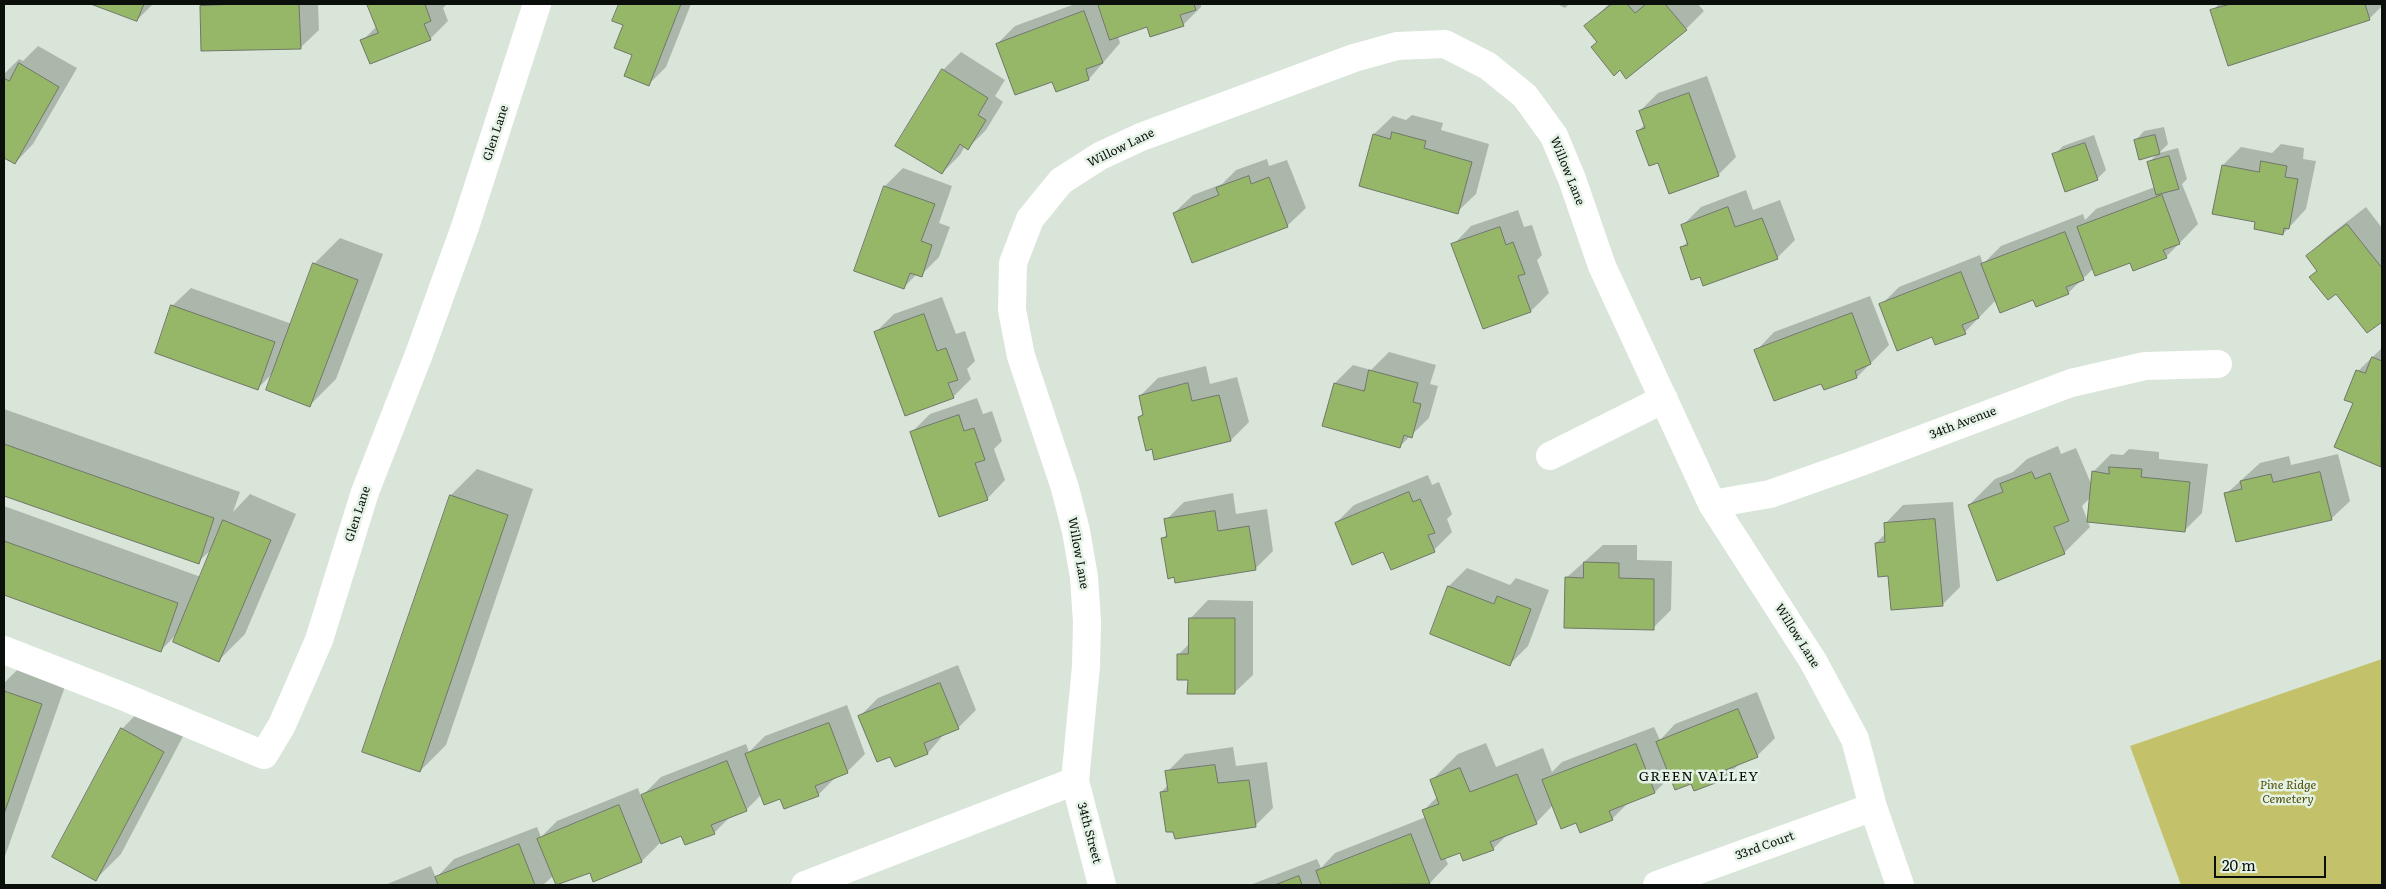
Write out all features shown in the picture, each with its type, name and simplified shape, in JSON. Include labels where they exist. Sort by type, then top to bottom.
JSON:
[{"type":"street","name":"Glen Lane","points":[[4,650],[122,696],[264,755],[282,725],[319,640],[365,492],[466,227],[537,4]]},
{"type":"street","name":"Willow Lane","points":[[1075,781],[1086,666],[1087,622],[1084,577],[1076,530],[1065,488],[1021,356],[1012,310],[1013,263],[1030,219],[1061,181],[1100,156],[1141,137],[1354,58],[1397,46],[1445,44],[1488,66],[1525,96],[1554,136],[1572,179],[1602,266],[1712,504],[1813,661],[1855,739],[1873,807],[1900,885]]},
{"type":"street","name":"34th Avenue","points":[[1712,504],[1770,494],[2071,383],[2145,366],[2218,364]]},
{"type":"street","points":[[1550,456],[1664,399]]},
{"type":"street","points":[[805,885],[1075,781]]},
{"type":"street","name":"34th Street","points":[[1075,781],[1102,885]]},
{"type":"street","name":"33rd Court","points":[[1657,885],[1873,807]]},
{"type":"green space","name":"Pine Ridge Cemetery","points":[[2382,659],[2382,885],[2181,885],[2130,746]]},
{"type":"building","points":[[91,4],[144,4],[137,21]]},
{"type":"building","points":[[299,4],[301,49],[201,51],[200,6]]},
{"type":"building","points":[[367,4],[425,4],[431,21],[424,24],[431,40],[370,64],[360,40],[378,33]]},
{"type":"building","points":[[619,4],[681,4],[649,86],[624,76],[632,55],[614,48],[623,25],[612,21]]},
{"type":"building","points":[[1098,4],[1194,4],[1196,10],[1180,15],[1184,26],[1150,37],[1147,27],[1110,40]]},
{"type":"building","points":[[1612,4],[1627,4],[1635,13],[1646,4],[1665,4],[1687,30],[1626,79],[1620,70],[1614,76],[1591,47],[1597,42],[1584,26]]},
{"type":"building","points":[[2231,4],[2365,4],[2370,20],[2228,66],[2210,10]]},
{"type":"building","points":[[1084,11],[1103,63],[1086,69],[1089,80],[1056,92],[1052,82],[1015,95],[996,44]]},
{"type":"building","points":[[19,63],[59,87],[15,164],[4,158],[4,78],[9,81]]},
{"type":"building","points":[[942,69],[988,98],[978,115],[986,120],[968,150],[960,144],[942,174],[895,146]]},
{"type":"building","points":[[1689,93],[1719,176],[1669,194],[1658,163],[1649,166],[1636,131],[1645,128],[1639,111]]},
{"type":"building","points":[[1392,132],[1426,141],[1424,148],[1472,162],[1458,214],[1359,186],[1373,134],[1390,139]]},
{"type":"building","points":[[2155,135],[2160,154],[2139,160],[2134,140]]},
{"type":"building","points":[[2085,143],[2098,180],[2065,192],[2052,154]]},
{"type":"building","points":[[2169,156],[2179,189],[2156,195],[2147,162]]},
{"type":"building","points":[[2261,161],[2287,166],[2285,177],[2298,179],[2289,229],[2284,228],[2283,235],[2254,229],[2255,222],[2212,214],[2222,165],[2259,172]]},
{"type":"building","points":[[1249,176],[1251,184],[1269,177],[1288,227],[1192,263],[1173,213],[1219,195],[1216,188]]},
{"type":"building","points":[[884,186],[935,204],[921,241],[932,245],[922,277],[910,273],[904,289],[854,271]]},
{"type":"building","points":[[2162,195],[2180,244],[2163,250],[2167,258],[2133,271],[2130,263],[2095,276],[2077,227]]},
{"type":"building","points":[[1728,207],[1735,227],[1762,218],[1778,259],[1703,286],[1700,277],[1691,280],[1680,247],[1688,245],[1681,225]]},
{"type":"building","points":[[2347,224],[2382,268],[2382,322],[2367,333],[2336,294],[2328,300],[2309,277],[2317,271],[2306,256]]},
{"type":"building","points":[[1500,227],[1506,245],[1513,242],[1525,274],[1518,276],[1531,312],[1483,329],[1451,244]]},
{"type":"building","points":[[2065,232],[2084,280],[2066,287],[2069,294],[2036,307],[2033,300],[2000,313],[1981,264]]},
{"type":"building","points":[[313,263],[358,280],[310,407],[266,390]]},
{"type":"building","points":[[1961,272],[1979,318],[1962,325],[1966,334],[1935,345],[1932,337],[1897,351],[1879,304]]},
{"type":"building","points":[[171,305],[275,342],[258,390],[155,353]]},
{"type":"building","points":[[1852,313],[1871,364],[1855,371],[1857,378],[1824,390],[1821,384],[1774,401],[1754,350]]},
{"type":"building","points":[[924,314],[937,351],[946,348],[958,380],[948,383],[954,398],[905,416],[874,332]]},
{"type":"building","points":[[2372,357],[2382,361],[2381,467],[2334,447],[2353,403],[2344,400],[2356,370],[2365,373]]},
{"type":"building","points":[[1369,370],[1418,383],[1413,402],[1421,404],[1412,438],[1404,435],[1400,448],[1322,426],[1334,383],[1364,391]]},
{"type":"building","points":[[1188,383],[1192,401],[1219,395],[1231,441],[1154,460],[1152,449],[1146,451],[1138,417],[1143,415],[1139,396]]},
{"type":"building","points":[[959,415],[964,431],[974,428],[985,460],[975,463],[988,500],[939,517],[910,432]]},
{"type":"building","points":[[4,444],[214,518],[199,564],[4,496]]},
{"type":"building","points":[[2109,467],[2142,469],[2141,477],[2190,482],[2185,532],[2087,522],[2092,471],[2109,474]]},
{"type":"building","points":[[2032,472],[2035,479],[2050,473],[2069,521],[2054,527],[2065,554],[1997,581],[1968,505],[2003,492],[2000,484]]},
{"type":"building","points":[[2320,472],[2332,520],[2236,542],[2224,493],[2242,489],[2240,481],[2271,474],[2273,482]]},
{"type":"building","points":[[1409,492],[1413,502],[1420,499],[1435,533],[1428,535],[1435,552],[1391,570],[1383,552],[1352,565],[1335,523]]},
{"type":"building","points":[[450,495],[508,515],[420,772],[362,752]]},
{"type":"building","points":[[1215,511],[1218,531],[1249,526],[1256,570],[1175,583],[1174,577],[1168,579],[1161,538],[1167,537],[1164,519]]},
{"type":"building","points":[[1935,519],[1943,606],[1891,610],[1888,576],[1878,577],[1875,543],[1885,542],[1884,523]]},
{"type":"building","points":[[223,520],[271,540],[219,662],[173,642]]},
{"type":"building","points":[[4,541],[178,603],[161,652],[4,595]]},
{"type":"building","points":[[1584,562],[1619,563],[1619,578],[1654,579],[1654,630],[1564,628],[1565,577],[1583,578]]},
{"type":"building","points":[[1448,586],[1494,604],[1497,596],[1531,609],[1510,666],[1430,634]]},
{"type":"building","points":[[1189,618],[1235,618],[1235,694],[1187,694],[1188,680],[1177,680],[1177,654],[1188,654]]},
{"type":"building","points":[[940,683],[959,729],[924,743],[928,754],[895,767],[890,757],[877,762],[858,716]]},
{"type":"building","points":[[4,691],[42,704],[4,814]]},
{"type":"building","points":[[1738,709],[1758,757],[1723,771],[1726,779],[1694,791],[1691,784],[1675,790],[1656,742]]},
{"type":"building","points":[[829,723],[848,773],[815,786],[819,796],[784,809],[780,799],[764,805],[745,754]]},
{"type":"building","points":[[121,728],[164,752],[96,881],[52,857]]},
{"type":"building","points":[[1636,744],[1655,793],[1609,811],[1613,820],[1580,833],[1576,823],[1561,829],[1542,780]]},
{"type":"building","points":[[727,761],[747,811],[711,825],[715,834],[685,845],[681,836],[661,844],[641,795]]},
{"type":"building","points":[[1215,765],[1218,783],[1249,780],[1256,827],[1175,839],[1173,832],[1166,832],[1160,792],[1168,791],[1165,771]]},
{"type":"building","points":[[1460,768],[1470,792],[1517,774],[1537,824],[1490,842],[1494,850],[1463,861],[1460,853],[1441,860],[1422,810],[1439,804],[1430,780]]},
{"type":"building","points":[[619,805],[642,862],[593,882],[590,873],[556,885],[537,839]]},
{"type":"building","points":[[1411,834],[1430,884],[1321,885],[1316,871]]},
{"type":"building","points":[[519,844],[535,885],[438,885],[435,877]]},
{"type":"building","points":[[1299,876],[1302,885],[1275,885]]},
{"type":"district","name":"GREEN VALLEY","points":[[1699,777]]}]
